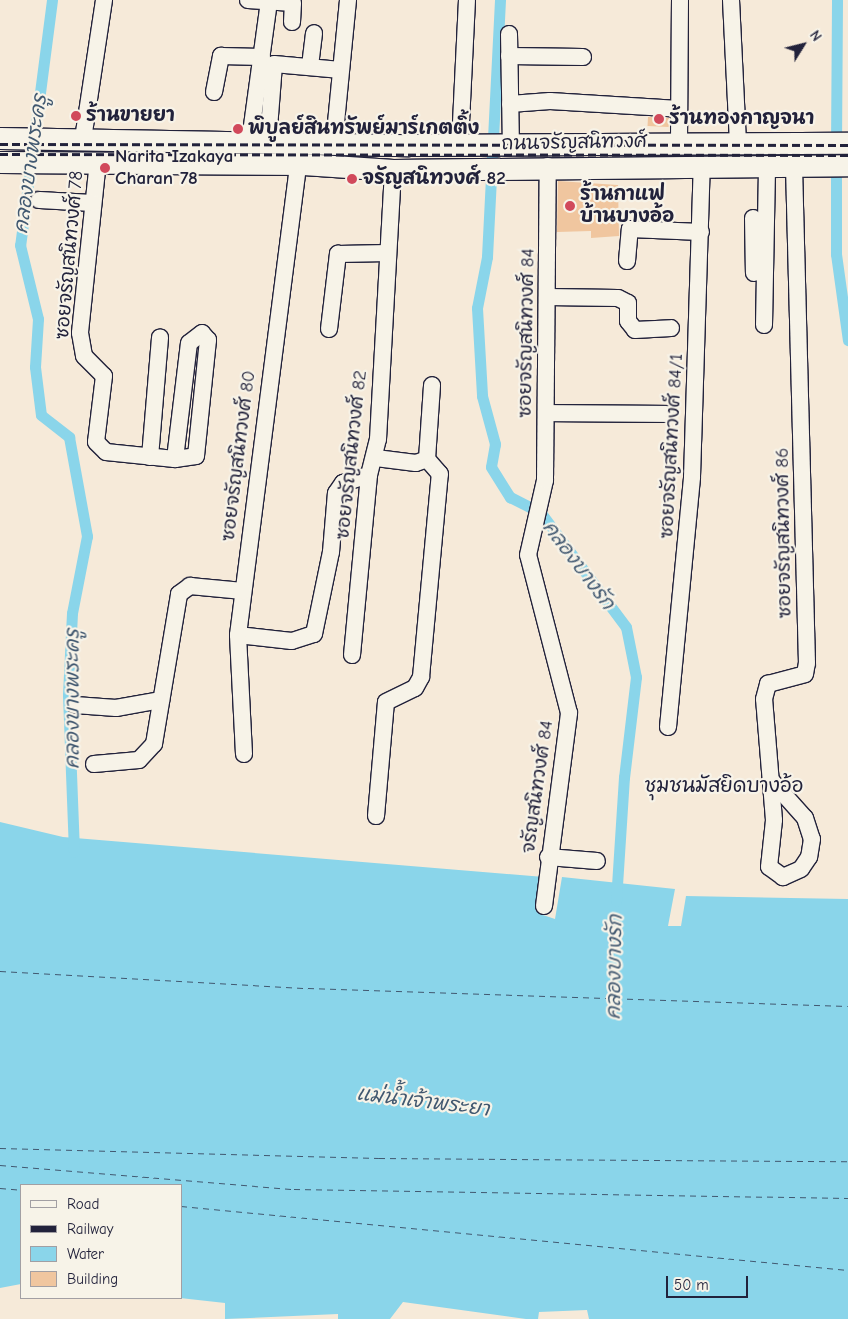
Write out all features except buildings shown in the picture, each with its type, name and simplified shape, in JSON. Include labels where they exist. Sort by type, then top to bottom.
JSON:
[{"type":"main road","name":"ถนนจรัญสนิทวงศ์","points":[[0,138],[334,143],[460,142],[511,145],[679,142],[848,143]]},
{"type":"main road","name":"ถนนจรัญสนิทวงศ์","points":[[0,162],[98,161],[298,164],[393,170],[548,166],[794,167],[848,165]]},
{"type":"street","points":[[83,139],[104,0]]},
{"type":"street","points":[[248,0],[293,3],[292,22]]},
{"type":"street","points":[[334,143],[348,0]]},
{"type":"street","points":[[460,142],[467,0]]},
{"type":"street","points":[[679,142],[680,0]]},
{"type":"street","points":[[731,0],[738,142]]},
{"type":"street","points":[[259,141],[262,57],[269,1]]},
{"type":"street","points":[[310,66],[314,33]]},
{"type":"street","points":[[509,34],[511,145]]},
{"type":"street","points":[[214,92],[222,56],[262,57]]},
{"type":"street","points":[[509,56],[583,57]]},
{"type":"street","points":[[259,141],[274,64],[341,70]]},
{"type":"street","points":[[510,104],[568,102],[679,109]]},
{"type":"street","name":"ซอยจรัญสนิทวงศ์ 78","points":[[98,161],[80,347],[104,376],[96,442],[106,452],[150,457],[175,459],[190,460],[197,453],[208,340],[197,333],[189,344],[175,459]]},
{"type":"street","name":"ซอยจรัญสนิทวงศ์ 80","points":[[244,754],[238,635],[298,164]]},
{"type":"street","name":"ซอยจรัญสนิทวงศ์ 84","points":[[540,501],[546,413],[548,166]]},
{"type":"street","name":"ซอยจรัญสนิทวงศ์ 84/1","points":[[668,727],[692,477],[702,166]]},
{"type":"street","points":[[760,322],[760,272],[767,167]]},
{"type":"street","name":"ซอยจรัญสนิทวงศ์ 86","points":[[771,780],[805,818],[812,839],[809,857],[801,869],[783,877],[769,867],[774,820],[764,699],[768,684],[805,674],[807,663],[794,167]]},
{"type":"street","name":"ซอยจรัญสนิทวงศ์ 82","points":[[352,655],[369,475],[376,458],[393,170]]},
{"type":"street","points":[[39,200],[93,203]]},
{"type":"street","points":[[753,218],[760,272]]},
{"type":"street","points":[[627,261],[630,229],[701,232]]},
{"type":"street","points":[[329,329],[338,254],[388,254]]},
{"type":"street","points":[[547,297],[618,298],[628,303],[628,321],[635,330],[672,328]]},
{"type":"street","points":[[150,457],[160,337]]},
{"type":"street","points":[[376,816],[386,702],[415,688],[421,677],[440,474],[426,459],[432,385]]},
{"type":"street","points":[[546,413],[666,414]]},
{"type":"street","points":[[376,458],[416,463],[426,459]]},
{"type":"street","points":[[238,635],[301,641],[314,634],[330,552],[336,493],[347,480],[369,475]]},
{"type":"street","name":"จรัญสนิทวงศ์ 84","points":[[540,501],[528,555],[569,713],[548,856],[544,906]]},
{"type":"street","points":[[94,764],[146,756],[154,744],[179,594],[190,586],[243,591]]},
{"type":"street","points":[[76,705],[116,708],[161,700]]},
{"type":"street","points":[[548,856],[596,861]]},
{"type":"water","name":"แม่น้ำเจ้าพระยา","points":[[0,822],[63,837],[544,877],[540,914],[555,919],[562,877],[675,889],[668,926],[681,926],[686,896],[848,899],[848,1319],[589,1319],[587,1310],[539,1312],[538,1319],[526,1319],[403,1302],[390,1319],[338,1319],[338,1314],[225,1319],[225,1303],[182,1298],[182,1184],[20,1184],[20,1284],[0,1288]]},
{"type":"waterway","name":"คลองบางพระครู","points":[[52,0],[20,245],[38,319],[35,367],[41,415],[69,437],[87,536],[72,613],[68,695],[74,852]]},
{"type":"waterway","name":"คลองบางรัก","points":[[500,0],[487,257],[477,308],[482,396],[495,444],[491,467],[510,497],[541,513],[626,627],[636,677],[624,777],[616,901]]},
{"type":"waterway","points":[[836,146],[837,0]]},
{"type":"waterway","points":[[836,162],[836,254],[848,340]]},
{"type":"ferry route","points":[[0,971],[308,988],[848,1006]]},
{"type":"ferry route","points":[[0,1148],[379,1158],[848,1161]]},
{"type":"ferry route","points":[[0,1165],[294,1189],[848,1198]]},
{"type":"ferry route","points":[[0,1188],[20,1190]]},
{"type":"ferry route","points":[[182,1206],[848,1270]]},
{"type":"railway","points":[[0,144],[848,145]]},
{"type":"railway","points":[[0,154],[848,155]]},
{"type":"place","name":"ร้านขายยา","points":[[76,116]]},
{"type":"place","name":"ร้านทองกาญจนา","points":[[659,119]]},
{"type":"place","name":"พิบูลย์สินทรัพย์มาร์เกตติ้ง","points":[[238,129]]},
{"type":"place","name":"Narita Izakaya Charan 78","points":[[105,168]]},
{"type":"place","name":"จรัญสนิทวงศ์ 82","points":[[352,179]]},
{"type":"place","name":"ร้านกาแฟ บ้านบางอ้อ","points":[[570,206]]},
{"type":"district","name":"ชุมชนมัสยิดบางอ้อ","points":[[724,785]]}]
